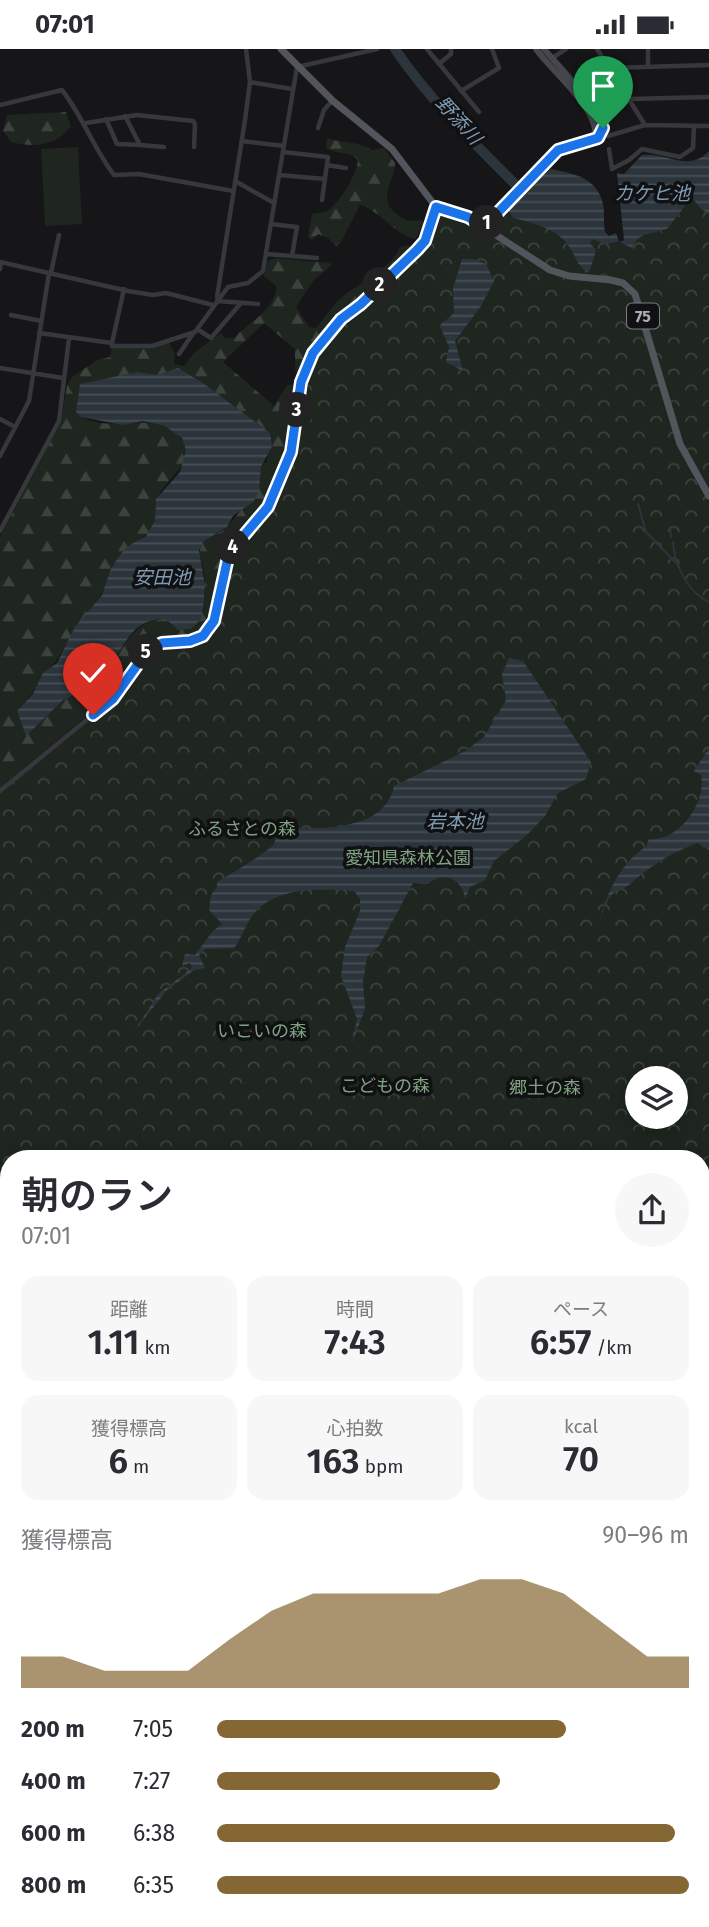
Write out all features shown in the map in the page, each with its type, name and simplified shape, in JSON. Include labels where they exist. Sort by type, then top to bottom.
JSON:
[{"type":"main road","points":[[281,49],[333,101],[392,149],[436,207]]},
{"type":"main road","name":"75","points":[[436,207],[468,217],[550,270],[569,276],[623,283],[635,294],[680,445],[709,496]]},
{"type":"street","points":[[215,303],[250,82],[246,49]]},
{"type":"street","points":[[179,354],[228,287],[257,278],[263,271],[297,67],[377,49]]},
{"type":"street","points":[[426,49],[479,113]]},
{"type":"street","points":[[439,64],[451,54],[451,49]]},
{"type":"street","points":[[461,91],[499,68],[492,49]]},
{"type":"street","points":[[536,49],[583,104],[594,126],[595,139]]},
{"type":"street","points":[[484,227],[554,154],[602,134],[603,128],[587,99],[544,49]]},
{"type":"street","points":[[551,58],[566,49]]},
{"type":"street","points":[[597,49],[645,125]]},
{"type":"street","points":[[648,49],[648,66]]},
{"type":"street","points":[[611,68],[709,65]]},
{"type":"street","points":[[250,82],[292,89]]},
{"type":"street","points":[[0,105],[62,90],[86,123],[104,162],[114,175],[139,174],[233,191]]},
{"type":"street","points":[[631,99],[709,97]]},
{"type":"street","points":[[318,128],[324,110],[333,101]]},
{"type":"street","points":[[86,123],[125,116],[192,121],[195,124],[194,147]]},
{"type":"street","points":[[125,116],[140,145]]},
{"type":"street","points":[[106,119],[117,144],[164,147]]},
{"type":"street","points":[[602,134],[608,136],[645,125],[709,127]]},
{"type":"street","points":[[609,149],[612,169],[642,149],[680,157],[693,148],[695,126]]},
{"type":"street","points":[[242,141],[328,157],[322,200]]},
{"type":"street","points":[[327,166],[346,168]]},
{"type":"street","points":[[279,175],[325,179]]},
{"type":"street","points":[[235,181],[274,203]]},
{"type":"street","points":[[0,791],[113,699],[148,650],[162,643],[190,641],[203,636],[214,621],[229,553],[268,507],[291,452],[301,382],[313,353],[341,319],[361,304],[425,241],[436,207]]},
{"type":"street","points":[[271,224],[296,227],[292,256]]},
{"type":"street","points":[[0,456],[29,401],[41,321],[59,235]]},
{"type":"street","points":[[266,254],[317,258]]},
{"type":"street","points":[[0,269],[1,262],[153,295],[166,293],[215,303],[258,304]]},
{"type":"street","points":[[112,343],[124,289]]},
{"type":"street","points":[[39,333],[125,347],[152,346],[196,330],[211,338],[241,303]]},
{"type":"street","points":[[11,315],[41,321]]},
{"type":"street","points":[[0,531],[59,421],[69,338]]},
{"type":"street","points":[[0,368],[63,378]]},
{"type":"street","points":[[0,419],[15,428]]},
{"type":"green space","points":[[66,112],[71,126],[59,138],[44,144],[11,142],[3,131],[7,115]]},
{"type":"green space","points":[[327,138],[372,150],[384,148],[395,163],[387,201],[397,214],[408,221],[423,220],[415,239],[360,205],[340,244],[336,246],[328,238],[318,234],[312,240],[308,237],[312,214],[327,211],[339,200],[351,181],[358,161],[352,155],[326,148]]},
{"type":"green space","points":[[78,147],[82,224],[45,226],[41,149]]},
{"type":"green space","name":"愛知県森林公園","points":[[694,200],[709,214],[709,1150],[0,1150],[0,794],[114,701],[142,659],[151,651],[199,641],[213,627],[233,550],[270,508],[294,455],[301,398],[314,353],[342,321],[424,248],[436,215],[455,217],[484,232],[503,208],[513,218],[528,220],[553,231],[575,251],[575,258],[592,238],[633,245],[643,235],[667,229],[689,201]]},
{"type":"green space","points":[[412,245],[413,251],[320,338],[300,378],[295,369],[295,349],[264,323],[223,362],[274,406],[287,385],[298,384],[291,444],[266,506],[234,542],[224,558],[209,625],[197,636],[150,646],[139,656],[114,693],[0,788],[0,537],[61,422],[67,386],[72,377],[97,360],[110,357],[112,348],[169,342],[175,355],[174,364],[184,366],[195,352],[221,333],[225,338],[234,338],[272,302],[276,286],[264,276],[268,261],[275,258],[332,265],[314,280],[296,307],[309,327],[316,328],[338,301],[384,268],[400,247]],"holes":[[[137,372],[203,383],[270,433],[267,461],[261,467],[257,484],[248,500],[227,527],[201,546],[205,591],[200,615],[191,629],[178,630],[166,619],[142,626],[107,662],[97,692],[87,689],[62,700],[27,734],[17,711],[40,684],[103,592],[121,554],[152,528],[156,519],[159,493],[178,471],[186,454],[180,437],[169,428],[156,424],[114,424],[87,420],[76,412],[80,385]]]},
{"type":"green space","points":[[709,1103],[709,1150],[637,1150],[669,1129],[688,1129],[688,1117]]},
{"type":"water","name":"カケヒ池","points":[[709,151],[709,214],[694,200],[689,201],[667,229],[642,236],[632,248],[619,242],[624,240],[617,173],[624,174],[642,155],[685,161],[701,157]]},
{"type":"water","name":"カケヒ池","points":[[551,169],[568,173],[583,178],[596,188],[603,204],[605,232],[609,236],[616,233],[619,242],[605,244],[592,239],[590,243],[596,250],[590,270],[586,273],[571,249],[558,236],[533,223],[513,218],[507,210],[517,197]]},
{"type":"water","points":[[462,259],[486,264],[494,281],[481,306],[455,341],[463,371],[446,362],[449,347],[440,326],[454,313],[453,288]]},
{"type":"water","name":"安田池","points":[[178,368],[203,383],[270,433],[272,446],[261,467],[259,490],[254,501],[233,516],[227,527],[204,541],[199,550],[205,585],[201,619],[191,629],[178,630],[166,619],[143,624],[105,665],[105,692],[87,689],[63,700],[26,736],[17,711],[33,694],[43,673],[57,663],[75,627],[102,595],[110,571],[119,556],[128,546],[146,536],[155,521],[156,499],[180,472],[186,450],[182,438],[165,426],[143,421],[123,425],[81,417],[76,412],[80,384],[137,372],[158,375]]},
{"type":"water","name":"岩本池","points":[[509,658],[523,661],[591,762],[586,779],[558,793],[545,816],[527,835],[494,861],[485,880],[470,887],[465,899],[460,886],[446,877],[428,884],[413,883],[379,946],[367,957],[363,981],[365,1009],[352,1043],[357,1019],[341,976],[345,947],[360,911],[360,899],[354,891],[341,890],[289,893],[266,903],[253,915],[234,948],[205,949],[199,955],[205,968],[194,970],[166,991],[134,1032],[158,994],[192,968],[190,963],[182,966],[185,954],[195,955],[212,932],[222,924],[209,910],[211,895],[217,882],[271,847],[275,842],[277,826],[328,827],[363,820],[377,813],[388,801],[394,786],[465,751],[484,737],[506,700],[502,674]]},
{"type":"water","points":[[709,748],[709,850],[697,843],[661,861],[627,887],[613,894],[600,921],[612,886],[628,862],[645,847],[649,839],[660,838],[680,827],[695,808],[702,786],[701,775],[694,771]]},
{"type":"waterway","name":"野添川","points":[[395,49],[439,105],[523,192]]},
{"type":"waterway","points":[[638,504],[646,532],[679,566]]},
{"type":"waterway","points":[[670,527],[671,537]]},
{"type":"waterway","points":[[673,542],[676,559],[684,577],[695,592],[709,602]]},
{"type":"route","points":[[93,715],[113,699],[148,650],[162,643],[190,641],[203,636],[214,621],[229,553],[268,507],[295,443],[301,382],[321,339],[425,241],[436,207],[468,217],[484,227],[558,150],[598,138],[603,128]]},
{"type":"park label","name":"ふるさとの森","points":[[242,829]]},
{"type":"park label","name":"いこいの森","points":[[262,1031]]},
{"type":"park label","name":"こどもの森","points":[[385,1086]]},
{"type":"park label","name":"郷土の森","points":[[545,1088]]}]
